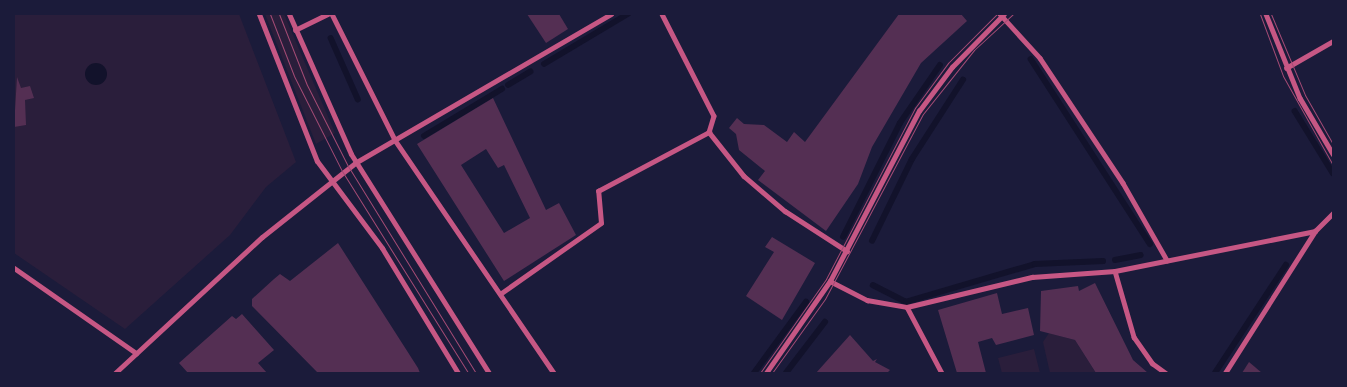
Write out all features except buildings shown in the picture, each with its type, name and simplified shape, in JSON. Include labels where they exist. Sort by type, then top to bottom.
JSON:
[{"type":"street","points":[[259,14],[310,148],[330,179],[382,248],[458,373]]},
{"type":"street","points":[[289,14],[356,163],[489,373]]},
{"type":"street","points":[[295,30],[328,14]]},
{"type":"street","points":[[332,14],[395,140],[554,373]]},
{"type":"street","points":[[115,373],[330,179],[611,14]]},
{"type":"street","points":[[500,294],[601,223],[598,191],[709,132],[714,116],[662,14]]},
{"type":"street","points":[[766,373],[830,281],[919,111],[952,67],[1002,14],[1040,58],[1123,183],[1166,260]]},
{"type":"street","points":[[1266,14],[1286,68],[1333,154]]},
{"type":"street","points":[[1286,68],[1333,41]]},
{"type":"street","points":[[709,132],[744,176],[785,211],[847,251]]},
{"type":"street","points":[[1225,373],[1315,231],[1333,213]]},
{"type":"street","points":[[830,281],[867,300],[908,307],[1032,277],[1115,271],[1315,231]]},
{"type":"street","points":[[14,268],[136,353]]},
{"type":"street","points":[[1115,271],[1134,337],[1152,363],[1166,373]]},
{"type":"street","points":[[908,307],[942,373]]},
{"type":"shaded area","points":[[14,14],[239,14],[296,162],[266,187],[230,235],[125,329],[14,253]]},
{"type":"shaded area","points":[[265,14],[284,14],[335,133],[316,144]]},
{"type":"shaded area","points":[[96,63],[104,66],[107,74],[104,82],[96,85],[88,82],[85,74],[88,66]]},
{"type":"shaded area","points":[[1049,333],[1075,340],[1096,373],[1050,373],[1043,342]]},
{"type":"shaded area","points":[[1034,349],[1040,373],[1002,373],[998,358]]},
{"type":"waterway","points":[[544,64],[628,14]]},
{"type":"waterway","points":[[331,38],[358,99]]},
{"type":"waterway","points":[[1031,59],[1150,244]]},
{"type":"waterway","points":[[843,237],[900,123],[940,65]]},
{"type":"waterway","points":[[508,85],[530,72]]},
{"type":"waterway","points":[[872,241],[912,159],[963,80]]},
{"type":"waterway","points":[[424,136],[502,89]]},
{"type":"waterway","points":[[1295,111],[1333,173]]},
{"type":"waterway","points":[[1115,260],[1141,255]]},
{"type":"waterway","points":[[873,285],[906,302],[1035,264],[1103,261]]},
{"type":"waterway","points":[[1215,373],[1286,265]]},
{"type":"waterway","points":[[754,373],[806,302]]},
{"type":"waterway","points":[[786,373],[825,322]]},
{"type":"tram line","points":[[270,14],[294,76],[342,171],[468,373]]},
{"type":"tram line","points":[[279,14],[307,85],[348,166],[476,373]]},
{"type":"tram line","points":[[760,373],[826,279],[915,108],[948,63],[997,14]]},
{"type":"tram line","points":[[772,373],[825,299],[923,114],[974,50],[1013,14]]},
{"type":"tram line","points":[[1260,14],[1283,76],[1333,165]]},
{"type":"tram line","points":[[1271,14],[1305,95],[1333,144]]}]
